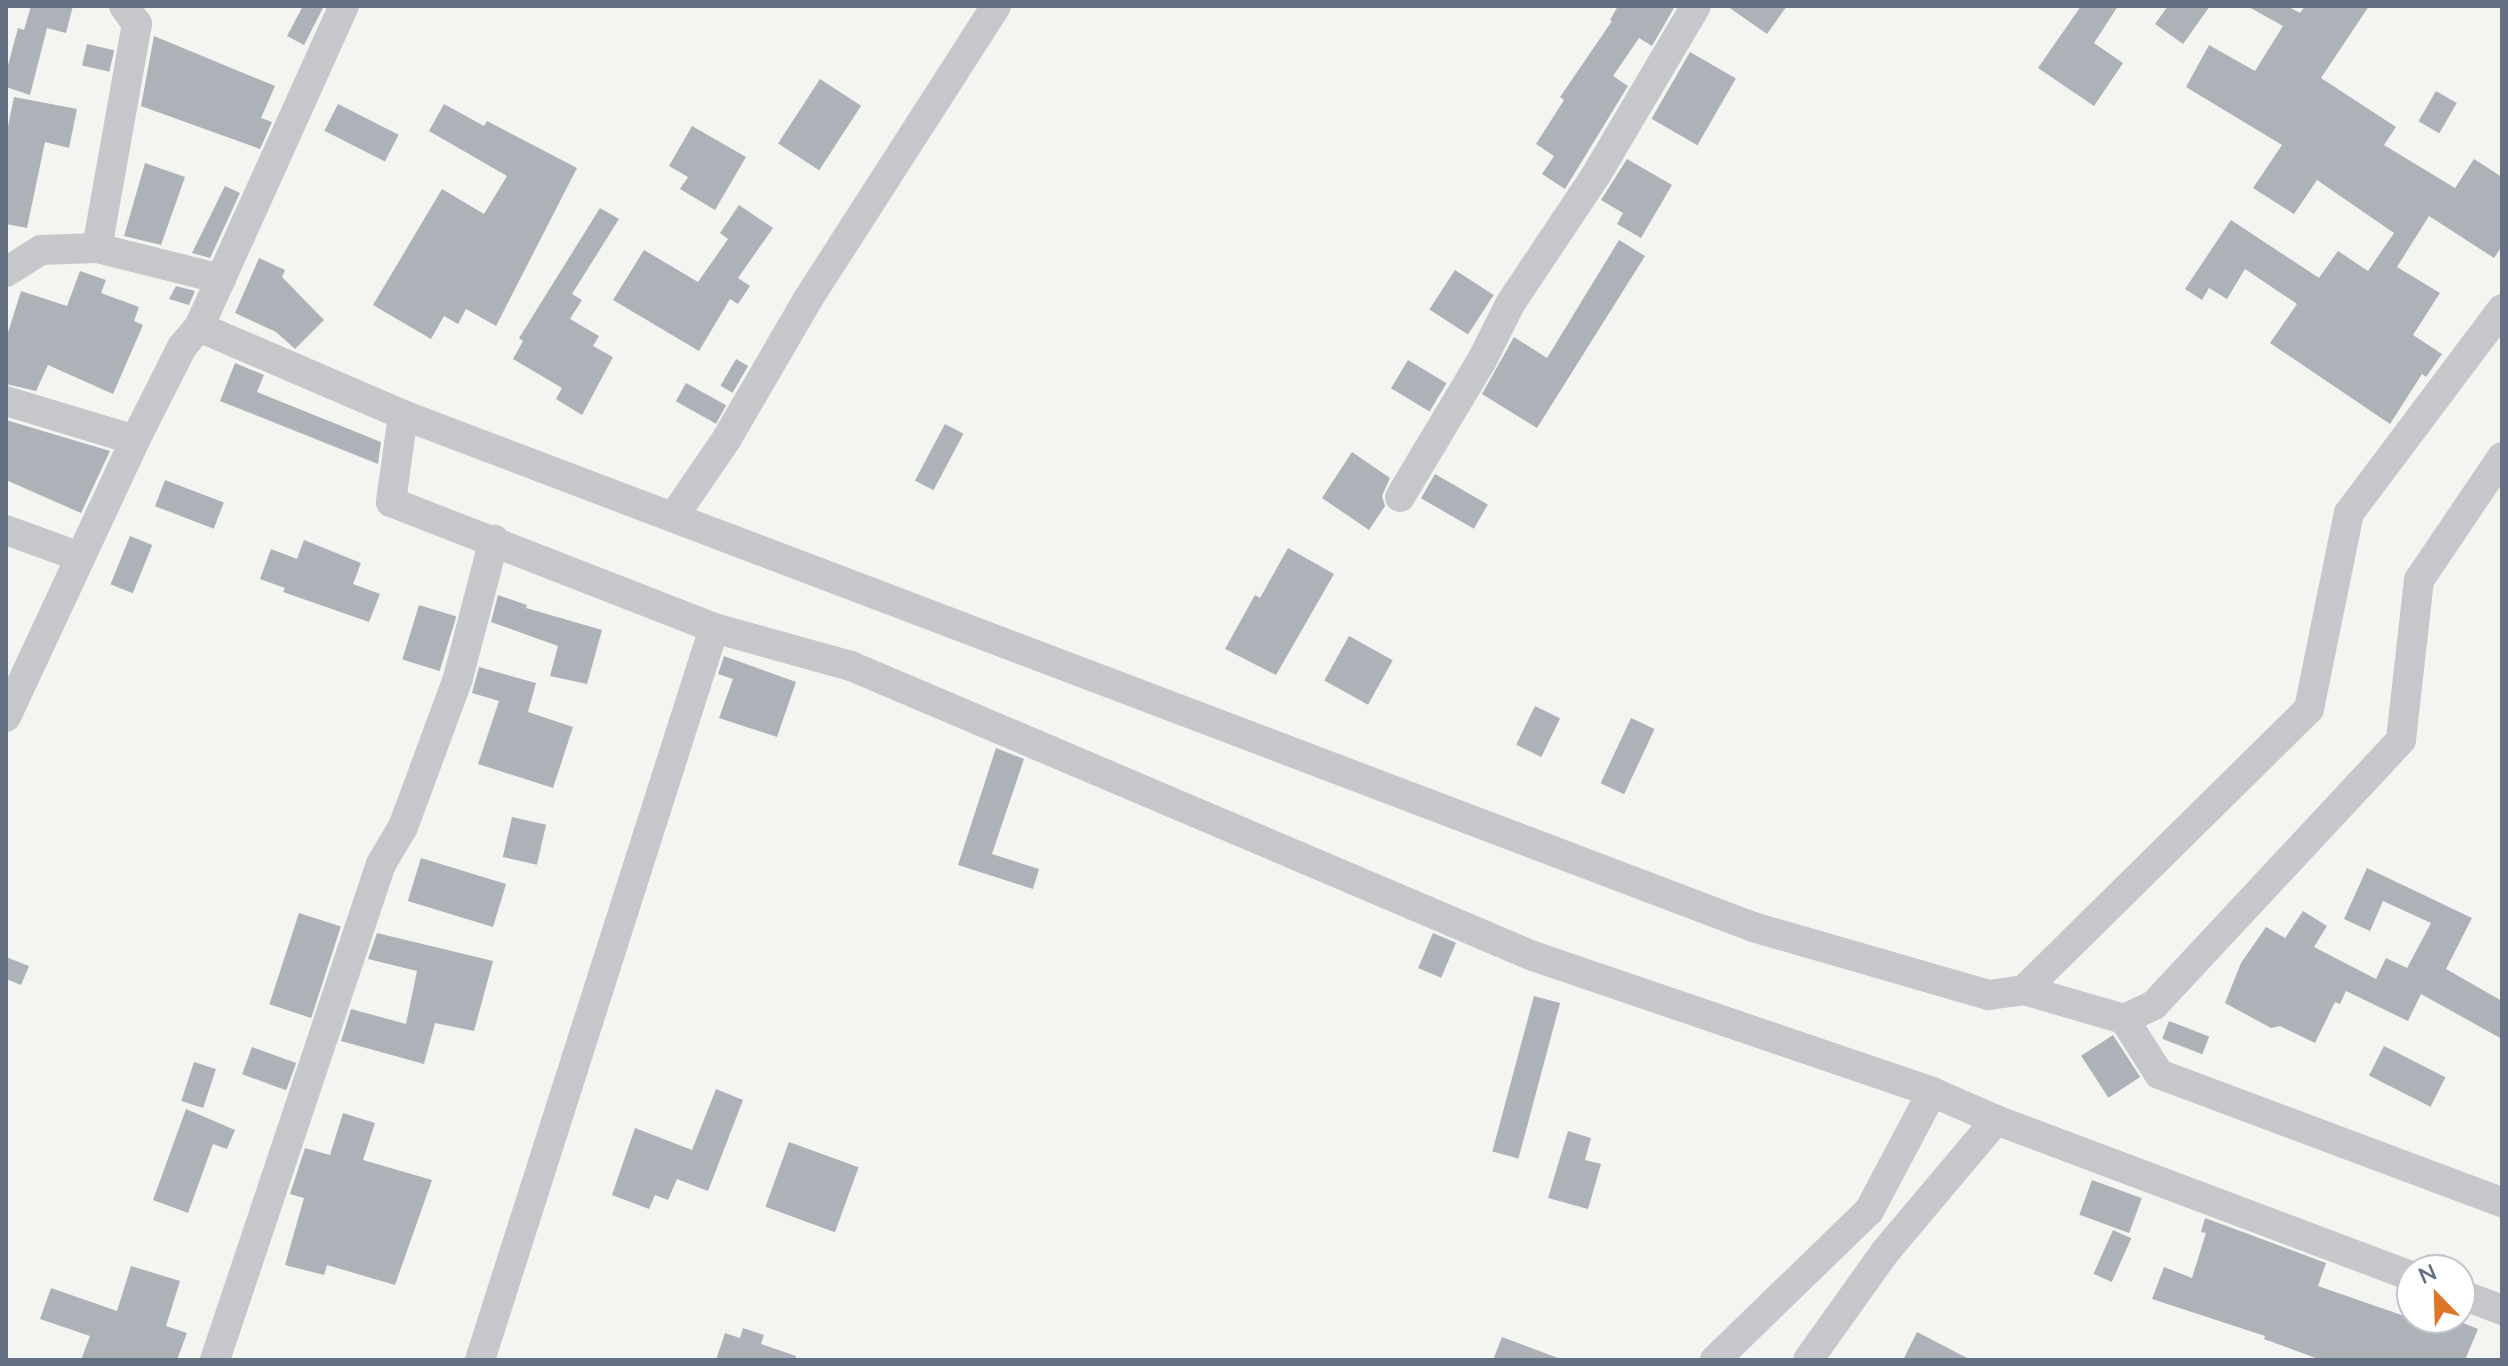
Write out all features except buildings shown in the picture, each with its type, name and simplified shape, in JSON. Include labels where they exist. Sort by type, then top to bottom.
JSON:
[{"type":"street","points":[[97,248],[137,24],[124,6]]},
{"type":"street","points":[[6,717],[135,440],[221,279],[344,6]]},
{"type":"street","points":[[674,516],[726,440],[808,299],[996,6]]},
{"type":"street","points":[[1400,497],[1482,360],[1510,304],[1596,175],[1696,6]]},
{"type":"street","points":[[6,272],[41,250],[97,248],[221,279]]},
{"type":"street","points":[[2024,990],[2309,709],[2349,513],[2502,309]]},
{"type":"street","points":[[190,337],[674,516],[1753,927],[1989,995],[2024,990],[2124,1019],[2154,1005],[2401,740],[2419,580],[2502,457]]},
{"type":"street","points":[[6,401],[135,440]]},
{"type":"street","points":[[403,415],[391,502],[714,628],[851,666],[1533,956],[1932,1092],[1996,1120],[2396,1270]]},
{"type":"street","points":[[6,530],[80,557]]},
{"type":"street","points":[[215,1360],[381,864],[403,827],[458,678],[494,540]]},
{"type":"street","points":[[480,1360],[714,628]]},
{"type":"street","points":[[2124,1019],[2159,1074],[2502,1202]]},
{"type":"street","points":[[1715,1360],[1869,1211],[1932,1092]]},
{"type":"street","points":[[1808,1360],[1885,1252],[1996,1120]]},
{"type":"street","points":[[2476,1300],[2502,1310]]}]
